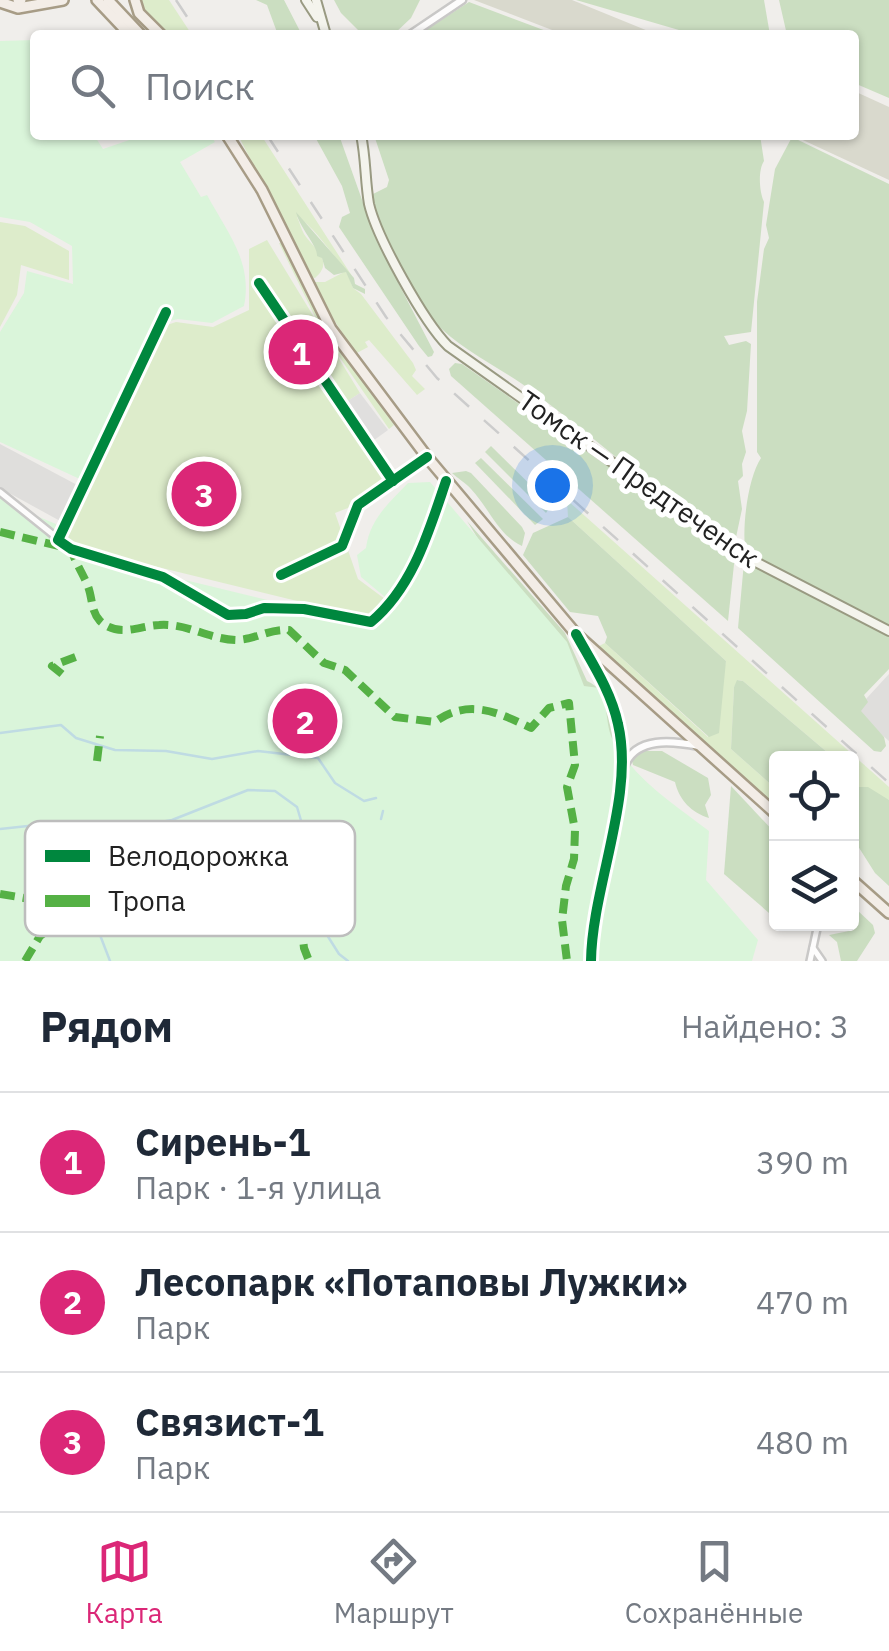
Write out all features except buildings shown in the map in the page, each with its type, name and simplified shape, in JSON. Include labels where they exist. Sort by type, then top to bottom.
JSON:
[{"type":"main road","points":[[0,2],[18,8],[63,0]]},
{"type":"main road","points":[[97,0],[111,7],[135,30]]},
{"type":"main road","points":[[136,0],[139,13],[156,30]]},
{"type":"main road","points":[[306,0],[321,23]]},
{"type":"main road","points":[[316,0],[324,30]]},
{"type":"main road","points":[[111,7],[127,30]]},
{"type":"main road","points":[[230,140],[262,190],[331,329],[426,457],[599,663],[682,738],[699,746],[769,808]]},
{"type":"main road","name":"Томск — Предтеченск","points":[[361,140],[373,218],[430,323],[448,346],[746,557],[889,632]]},
{"type":"main road","points":[[859,886],[889,913]]},
{"type":"street","points":[[417,30],[462,0]]},
{"type":"street","points":[[260,283],[394,481]]},
{"type":"street","points":[[280,575],[342,546],[358,506],[426,457]]},
{"type":"street","points":[[0,492],[71,549],[164,577],[228,615],[264,608],[304,610],[371,622],[393,603],[433,524],[446,480]]},
{"type":"street","points":[[591,961],[620,783],[622,748],[599,663]]},
{"type":"street","points":[[622,748],[626,752],[682,738]]},
{"type":"street","points":[[620,783],[626,761],[635,750]]},
{"type":"street","points":[[810,961],[817,931]]},
{"type":"street","points":[[813,948],[822,961]]},
{"type":"shaded area","points":[[474,0],[572,0],[646,30],[552,30]]},
{"type":"shaded area","points":[[859,93],[889,107],[889,180],[803,140],[859,140]]},
{"type":"shaded area","points":[[360,393],[388,430],[370,443],[343,404]]},
{"type":"shaded area","points":[[0,444],[81,487],[62,522],[0,488]]},
{"type":"shaded area","points":[[889,674],[889,741],[855,711]]},
{"type":"green space","points":[[140,0],[169,0],[189,30],[161,30],[139,6]]},
{"type":"green space","points":[[256,0],[284,0],[299,30],[276,30],[267,5]]},
{"type":"green space","points":[[334,0],[420,0],[411,18],[398,30],[358,30]]},
{"type":"green space","points":[[576,0],[764,0],[769,30],[679,30]]},
{"type":"green space","points":[[779,0],[889,0],[889,98],[859,85],[859,30],[786,30]]},
{"type":"green space","points":[[469,2],[544,30],[426,30]]},
{"type":"green space","points":[[30,40],[30,140],[97,140],[103,149],[129,140],[214,140],[180,162],[201,197],[207,195],[236,248],[245,275],[244,306],[212,323],[178,319],[162,323],[84,481],[0,442],[0,332],[24,293],[27,271],[73,284],[72,246],[30,222],[0,217],[0,41]]},
{"type":"green space","points":[[241,140],[264,140],[352,276],[347,272],[353,288],[413,363],[416,370],[412,376],[425,389],[417,395],[369,340],[365,342],[368,347],[355,354],[311,282],[325,282],[346,271],[297,217],[323,261],[321,272],[310,277]]},
{"type":"green space","points":[[317,140],[341,140],[377,242],[434,352],[432,356],[428,357],[419,346],[339,227],[342,217],[350,213],[342,186]]},
{"type":"green space","points":[[376,140],[761,140],[764,161],[760,187],[764,202],[751,332],[724,336],[729,345],[746,341],[751,344],[742,431],[746,452],[743,476],[738,481],[742,509],[735,542],[729,543],[704,525],[536,394],[442,330],[414,293],[380,222],[373,194],[387,187],[389,180]]},
{"type":"green space","points":[[790,140],[798,140],[889,184],[889,627],[746,554],[747,504],[761,458],[757,452],[757,302],[769,238],[766,225],[775,169]]},
{"type":"green space","points":[[296,212],[354,278],[355,284],[365,289],[365,294],[353,288],[346,272],[334,275],[325,268]]},
{"type":"green space","points":[[0,222],[25,226],[69,251],[69,280],[21,265],[17,295],[0,327]]},
{"type":"green space","points":[[267,240],[320,327],[282,243],[331,337],[394,425],[389,429],[327,339],[360,393],[340,406],[391,481],[335,513],[358,579],[389,602],[371,619],[76,547],[62,537],[164,326],[176,322],[213,327],[249,310],[249,249]]},
{"type":"green space","points":[[455,363],[462,364],[735,555],[728,621],[451,376],[449,369]]},
{"type":"green space","points":[[491,446],[551,505],[546,513],[485,452]]},
{"type":"green space","points":[[481,458],[543,519],[535,525],[475,463]]},
{"type":"green space","points":[[466,471],[522,527],[522,546],[506,535],[471,489],[452,473]]},
{"type":"green space","points":[[430,482],[567,642],[584,686],[599,688],[611,734],[632,767],[709,831],[706,880],[758,940],[752,961],[0,961],[0,497],[56,524],[58,544],[82,555],[366,624],[391,602],[361,577],[357,555],[366,548],[381,512],[408,483]]},
{"type":"green space","points":[[567,500],[849,751],[826,751],[738,680],[734,687],[731,749],[769,783],[769,801],[597,647],[605,643],[708,737],[726,661],[568,517]]},
{"type":"green space","points":[[568,517],[726,661],[719,733],[709,737],[605,643],[607,637],[598,616],[570,612],[523,555],[533,533]]},
{"type":"green space","points":[[467,521],[565,633],[587,681],[609,703],[614,724],[614,758]]},
{"type":"green space","points":[[744,562],[889,637],[889,669],[864,695],[868,702],[861,711],[884,737],[886,746],[881,752],[874,751],[738,628]]},
{"type":"green space","points":[[737,680],[743,681],[826,751],[769,751],[769,783],[731,749]]},
{"type":"green space","points":[[642,751],[662,751],[708,778],[711,795],[705,805],[709,818],[687,805],[675,782],[633,765],[631,757]]},
{"type":"green space","points":[[859,760],[889,787],[889,800],[859,788]]},
{"type":"green space","points":[[731,786],[769,827],[769,913],[724,874]]},
{"type":"green space","points":[[859,787],[868,787],[889,800],[889,886],[859,848]]},
{"type":"green space","points":[[859,912],[873,925],[875,933],[857,961],[841,961],[837,942],[829,935],[859,931]]},
{"type":"waterway","points":[[0,733],[61,725],[76,738],[115,750],[166,751],[212,759],[258,751],[318,758],[335,783],[364,801],[376,798]]},
{"type":"waterway","points":[[166,821],[248,790],[275,791],[297,807],[301,821]]},
{"type":"waterway","points":[[381,819],[383,811]]},
{"type":"waterway","points":[[0,829],[25,826]]},
{"type":"waterway","points":[[100,936],[110,961]]},
{"type":"waterway","points":[[328,936],[348,961]]},
{"type":"railway","points":[[176,0],[196,30]]},
{"type":"railway","points":[[270,140],[386,317],[437,378],[889,783]]},
{"type":"marked path","points":[[0,532],[71,549],[95,612],[107,626],[121,630],[169,625],[236,640],[289,630],[324,663],[345,670],[395,717],[435,722],[471,709],[507,717],[531,728],[549,708],[569,703],[575,765],[567,787],[575,830],[574,859],[562,920],[567,961]]},
{"type":"marked path","points":[[62,674],[52,666],[78,656]]},
{"type":"marked path","points":[[97,761],[100,736]]},
{"type":"marked path","points":[[0,894],[25,898]]},
{"type":"marked path","points":[[25,961],[40,936]]},
{"type":"marked path","points":[[303,936],[309,961]]},
{"type":"cycle path","points":[[259,283],[393,481]]},
{"type":"cycle path","points":[[166,312],[58,540],[71,549],[163,577],[228,615],[264,608],[304,609],[371,622],[409,575],[446,481]]},
{"type":"cycle path","points":[[281,575],[342,546],[358,505],[427,457]]},
{"type":"cycle path","points":[[576,634],[611,700],[622,752],[617,811],[598,903],[591,961]]},
{"type":"place","name":"Сирень-1","points":[[301,352]]},
{"type":"place","name":"Связист-1","points":[[204,494]]},
{"type":"place","name":"Лесопарк «Потаповы Лужки»","points":[[305,721]]}]
